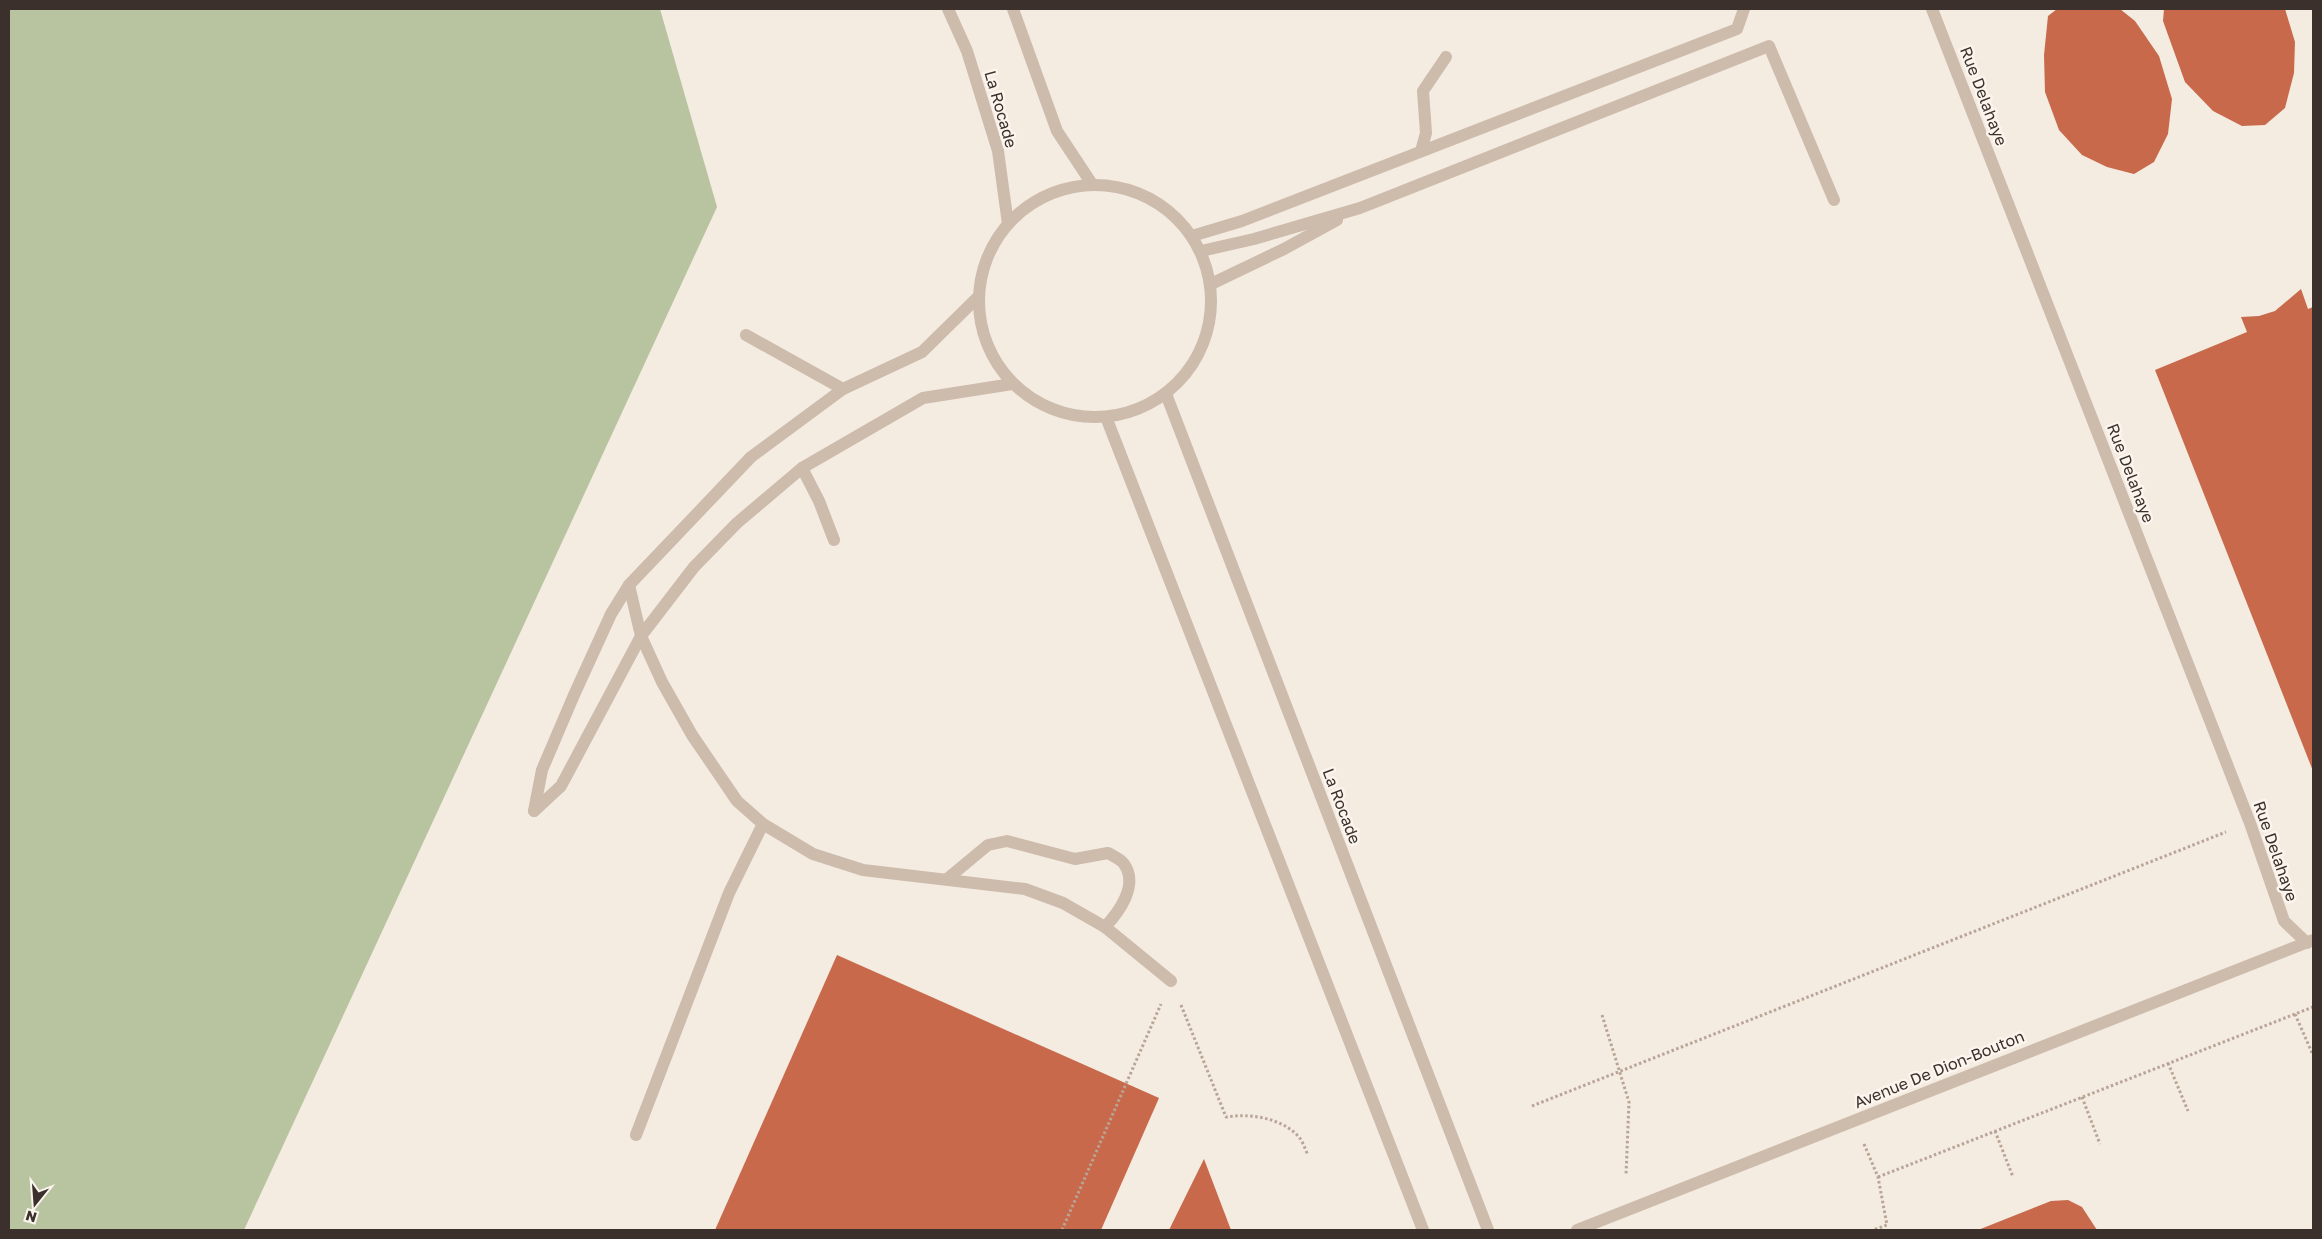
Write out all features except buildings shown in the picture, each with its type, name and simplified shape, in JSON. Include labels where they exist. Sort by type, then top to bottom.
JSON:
[{"type":"lane","name":"La Rocade","points":[[948,9],[967,51],[998,151],[1008,224]]},
{"type":"lane","points":[[1013,9],[1058,131],[1092,184]]},
{"type":"lane","points":[[1192,236],[1242,221],[1737,29],[1744,9]]},
{"type":"lane","name":"Rue Delahaye","points":[[1932,9],[2250,823],[2284,921],[2310,941]]},
{"type":"lane","points":[[1201,251],[1254,239],[1360,208],[1769,46],[1834,200]]},
{"type":"lane","points":[[1422,151],[1426,133],[1423,91],[1446,57]]},
{"type":"lane","points":[[1092,184],[1131,190],[1165,208],[1192,236],[1201,251],[1211,284],[1212,315],[1204,345],[1188,373],[1166,394],[1137,410],[1106,417],[1072,415],[1040,404],[1012,384],[993,358],[982,328],[979,296],[983,270],[993,245],[1008,224],[1026,207],[1046,195],[1069,187],[1092,184]]},
{"type":"lane","points":[[1211,284],[1284,249],[1360,208]]},
{"type":"lane","points":[[979,296],[922,352],[843,389],[751,458],[629,585],[611,614],[542,770],[534,810],[561,786],[641,636],[694,567],[737,523],[802,468],[923,398],[1012,384]]},
{"type":"lane","points":[[746,335],[843,389]]},
{"type":"lane","name":"La Rocade","points":[[1166,394],[1488,1230]]},
{"type":"lane","points":[[1106,417],[1423,1230]]},
{"type":"lane","points":[[802,468],[819,501],[834,540]]},
{"type":"lane","points":[[629,585],[641,636],[662,682],[692,735],[737,802],[763,824],[812,854],[863,870],[1024,889],[1063,903],[1104,927],[1171,981]]},
{"type":"lane","points":[[636,1134],[729,893],[763,824]]},
{"type":"lane","points":[[947,879],[988,845],[1006,841],[1075,859],[1108,852],[1124,863],[1130,879],[1123,904],[1104,927]]},
{"type":"lane","name":"Avenue De Dion-Bouton","points":[[1577,1230],[2310,941]]},
{"type":"path","points":[[1532,1106],[2250,823]]},
{"type":"path","points":[[1171,981],[1226,1117],[1243,1114],[1267,1119],[1287,1128],[1299,1138],[1308,1155]]},
{"type":"path","points":[[1062,1230],[1171,981]]},
{"type":"path","points":[[1878,1177],[2313,1006]]},
{"type":"path","points":[[2295,1014],[2313,1055]]},
{"type":"path","points":[[1602,1015],[1629,1102],[1626,1175]]},
{"type":"path","points":[[2168,1063],[2188,1111]]},
{"type":"path","points":[[2082,1097],[2100,1144]]},
{"type":"path","points":[[1854,1120],[1878,1177],[1887,1225],[1873,1230]]},
{"type":"path","points":[[1995,1131],[2013,1177]]},
{"type":"green space","points":[[9,9],[660,9],[717,207],[244,1230],[9,1230]]}]
